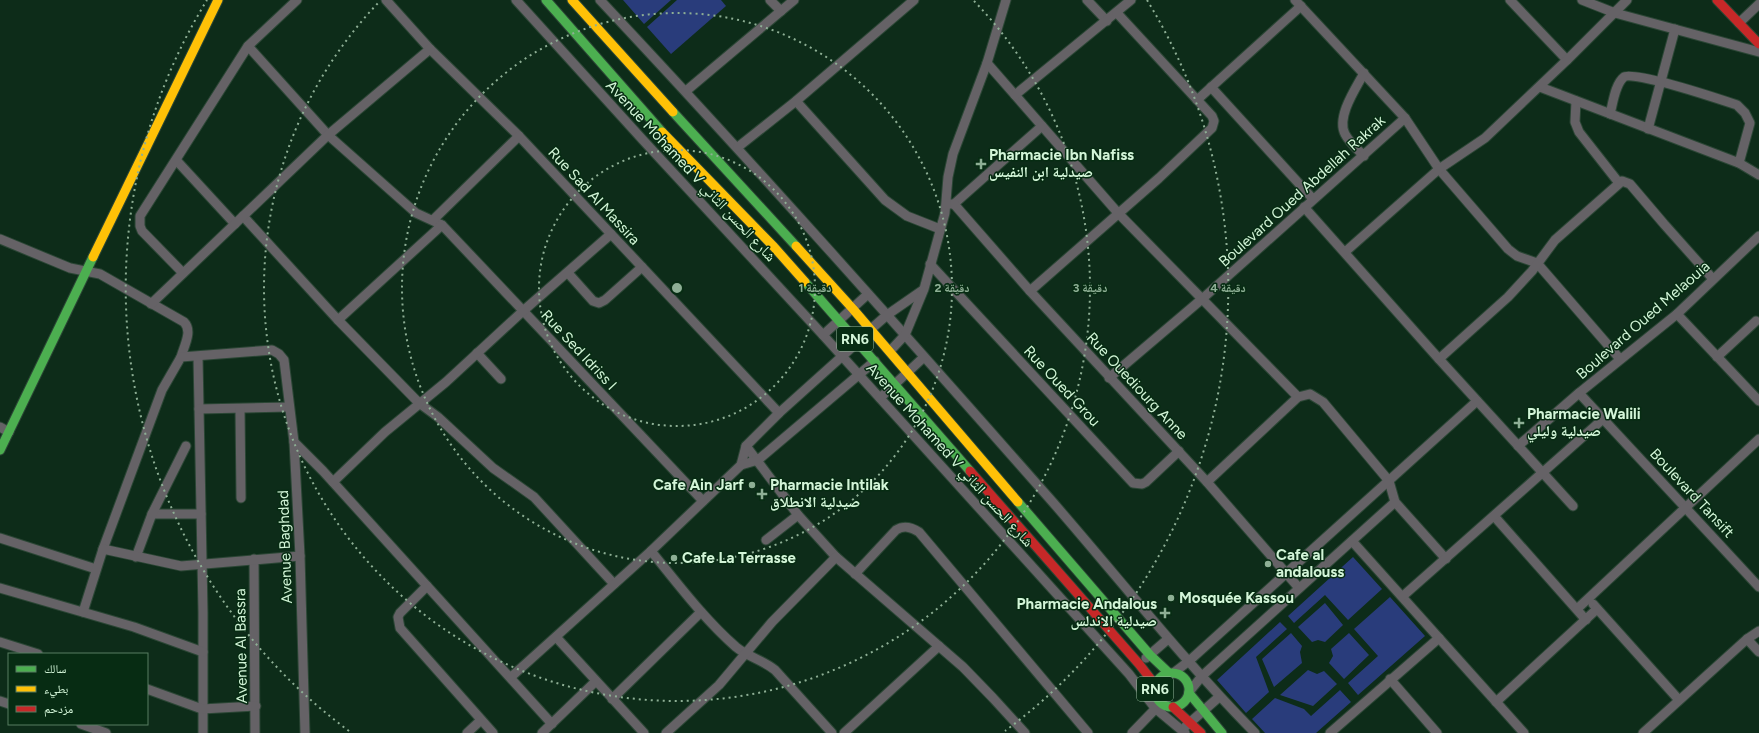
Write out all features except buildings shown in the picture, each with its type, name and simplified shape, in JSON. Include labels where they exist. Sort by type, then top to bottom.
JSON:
[{"type":"main road","points":[[0,450],[218,0]]},
{"type":"main road","name":"RN6","points":[[546,0],[652,121],[774,247],[896,383],[1140,664],[1156,686]]},
{"type":"main road","name":"RN6","points":[[572,0],[871,329],[1150,655],[1171,674],[1182,677],[1188,686],[1189,692],[1202,712],[1222,733]]},
{"type":"main road","points":[[1717,0],[1759,44]]},
{"type":"main road","name":"RN6","points":[[1171,674],[1161,678],[1156,686],[1158,706],[1173,707],[1184,703],[1189,692]]},
{"type":"main road","name":"RN6","points":[[1173,707],[1191,722],[1201,733]]},
{"type":"street","points":[[183,274],[142,231],[139,221],[140,216],[177,161],[248,46],[297,0]]},
{"type":"street","name":"Rue Sad Al Massira","points":[[386,0],[430,49],[519,136],[779,413]]},
{"type":"street","name":"Avenue Mohamed V شارع الحسن الثاني","points":[[516,0],[823,335],[1158,706],[1184,731]]},
{"type":"street","points":[[600,0],[738,147],[1076,529],[1168,639],[1189,661],[1219,697],[1255,733]]},
{"type":"street","points":[[770,0],[781,11]]},
{"type":"street","points":[[686,91],[794,0]]},
{"type":"street","points":[[738,147],[796,101],[914,0]]},
{"type":"street","points":[[890,351],[905,335],[924,289],[940,229],[950,204],[948,177],[953,154],[987,63],[1006,0]]},
{"type":"street","points":[[1087,0],[1107,21]]},
{"type":"street","points":[[1015,96],[1131,0]]},
{"type":"street","points":[[1510,0],[1567,60]]},
{"type":"street","points":[[1582,0],[1615,13],[1759,52]]},
{"type":"street","points":[[1345,252],[1439,170],[1485,138],[1628,0]]},
{"type":"street","points":[[1197,100],[1298,3],[1405,118],[1439,170],[1508,249],[1517,256],[1537,263],[1620,359]]},
{"type":"street","points":[[1739,23],[1759,4]]},
{"type":"street","points":[[1030,291],[1210,131],[1214,121],[1197,100],[1117,13]]},
{"type":"street","points":[[1648,129],[1675,29]]},
{"type":"street","name":"Rue Sed Idriss I","points":[[248,46],[328,136],[416,213],[442,225],[703,501]]},
{"type":"street","points":[[150,304],[328,136],[430,49]]},
{"type":"street","points":[[987,63],[1118,213],[1298,397]]},
{"type":"street","points":[[1364,73],[1351,97],[1341,122],[1344,133],[1348,139],[1364,156]]},
{"type":"street","points":[[1610,114],[1620,81],[1625,76],[1632,75],[1661,81],[1737,105],[1745,113],[1750,123],[1739,163]]},
{"type":"street","points":[[1540,86],[1739,163],[1759,175]]},
{"type":"street","points":[[1211,87],[1313,199]]},
{"type":"street","points":[[796,101],[885,200],[907,216],[940,229]]},
{"type":"street","points":[[1576,101],[1575,122],[1579,132],[1619,183]]},
{"type":"street","name":"Boulevard Oued Abdellah Rakrak","points":[[1109,378],[1202,299],[1405,118]]},
{"type":"street","points":[[950,204],[1042,126]]},
{"type":"street","points":[[433,220],[519,136]]},
{"type":"street","points":[[177,161],[235,224]]},
{"type":"street","points":[[1439,359],[1508,297],[1556,240],[1619,183],[1626,181],[1630,184],[1713,279]]},
{"type":"street","name":"Rue Ouediourg Anne","points":[[950,204],[1109,378],[1178,450],[1299,588]]},
{"type":"street","points":[[1304,207],[1439,359],[1573,506]]},
{"type":"street","points":[[243,216],[338,320],[419,403],[438,417],[493,468],[534,497],[614,584]]},
{"type":"street","points":[[338,320],[442,225]]},
{"type":"street","points":[[333,482],[352,461],[419,403],[446,382],[523,311],[611,234]]},
{"type":"street","name":"Boulevard Oued Melaouia","points":[[1518,446],[1579,393],[1676,314],[1759,236]]},
{"type":"street","points":[[0,239],[70,268],[100,274],[150,304],[184,322],[188,326],[188,332],[181,357],[162,390],[103,549],[84,612]]},
{"type":"street","name":"Rue Oued Grou","points":[[930,264],[1133,483],[1142,484],[1146,482],[1178,450]]},
{"type":"street","points":[[568,273],[593,300],[598,303],[605,300],[642,267]]},
{"type":"street","points":[[871,329],[887,315],[924,289]]},
{"type":"street","points":[[823,335],[868,294]]},
{"type":"street","points":[[1676,314],[1759,401]]},
{"type":"street","points":[[1717,357],[1756,321]]},
{"type":"street","points":[[510,677],[651,551],[703,501],[741,464],[746,446],[779,413],[858,342]]},
{"type":"street","name":"Avenue Baghdad","points":[[198,357],[272,350],[279,354],[284,360],[294,442],[300,556],[305,733]]},
{"type":"street","points":[[477,353],[501,379]]},
{"type":"street","points":[[880,398],[924,356]]},
{"type":"street","points":[[181,357],[198,357],[202,514],[203,733]]},
{"type":"street","points":[[741,464],[758,460],[875,361]]},
{"type":"street","name":"Boulevard Tansift","points":[[1579,393],[1759,587]]},
{"type":"street","points":[[1207,482],[1298,397],[1310,394],[1323,402],[1389,480],[1395,502],[1446,559]]},
{"type":"street","points":[[1171,674],[1189,661],[1286,572],[1478,401]]},
{"type":"street","points":[[199,409],[289,407]]},
{"type":"street","points":[[240,409],[242,498]]},
{"type":"street","points":[[1403,596],[1603,419]]},
{"type":"street","points":[[0,427],[9,432]]},
{"type":"street","points":[[1577,609],[1759,439]]},
{"type":"street","points":[[294,442],[333,482],[552,724]]},
{"type":"street","points":[[136,557],[152,514],[186,446]]},
{"type":"street","points":[[746,446],[798,515],[836,557],[939,646],[993,698],[1025,733]]},
{"type":"street","points":[[1189,692],[1202,676],[1395,502]]},
{"type":"street","points":[[152,514],[202,514]]},
{"type":"street","points":[[766,540],[798,515]]},
{"type":"street","points":[[1494,516],[1586,620]]},
{"type":"street","points":[[855,574],[896,530],[904,526],[919,532],[1088,733]]},
{"type":"street","points":[[0,538],[96,569]]},
{"type":"street","points":[[1352,541],[1403,596],[1524,733]]},
{"type":"street","points":[[103,549],[181,566],[300,556]]},
{"type":"street","points":[[651,551],[701,612],[745,654],[766,662],[775,670],[832,733]]},
{"type":"street","points":[[666,733],[719,685],[772,622],[836,557]]},
{"type":"street","name":"Avenue Al Bassra","points":[[254,559],[255,733]]},
{"type":"street","points":[[427,586],[400,613],[398,618],[400,628],[493,733]]},
{"type":"street","points":[[0,588],[134,627],[203,652]]},
{"type":"street","points":[[1588,599],[1679,700]]},
{"type":"street","points":[[1496,702],[1597,609]]},
{"type":"street","points":[[612,699],[701,612]]},
{"type":"street","points":[[1643,733],[1747,639],[1759,630]]},
{"type":"street","points":[[556,637],[644,733]]},
{"type":"street","points":[[1330,733],[1390,679],[1439,638]]},
{"type":"street","points":[[1129,674],[1168,639]]},
{"type":"street","points":[[1747,639],[1759,652]]},
{"type":"street","points":[[0,642],[35,653]]},
{"type":"street","points":[[844,733],[939,646]]},
{"type":"street","points":[[1390,679],[1437,733]]},
{"type":"street","points":[[542,733],[596,681]]},
{"type":"street","points":[[148,689],[202,709],[256,706]]},
{"type":"street","points":[[1184,731],[1191,722],[1219,697]]},
{"type":"street","points":[[1132,733],[1158,706]]},
{"type":"street","points":[[467,733],[481,720]]},
{"type":"street","points":[[84,725],[106,733]]},
{"type":"shaded area","points":[[623,0],[671,0],[644,24]]},
{"type":"shaded area","points":[[677,0],[721,0],[726,6],[671,54],[647,27]]},
{"type":"shaded area","points":[[1353,557],[1382,589],[1348,620],[1325,595],[1294,623],[1288,616]]},
{"type":"shaded area","points":[[1390,597],[1425,636],[1358,695],[1348,683],[1378,656],[1354,629]]},
{"type":"shaded area","points":[[1325,603],[1343,625],[1325,642],[1318,640],[1312,642],[1298,627]]},
{"type":"shaded area","points":[[1280,622],[1287,629],[1256,657],[1269,692],[1246,713],[1217,680]]},
{"type":"shaded area","points":[[1291,633],[1302,646],[1300,652],[1302,663],[1274,687],[1262,659]]},
{"type":"shaded area","points":[[1349,633],[1369,655],[1344,679],[1329,663],[1333,656],[1331,649]]},
{"type":"shaded area","points":[[1308,670],[1317,674],[1324,671],[1337,684],[1313,706],[1280,695]]},
{"type":"shaded area","points":[[1340,690],[1351,702],[1316,733],[1265,733],[1252,719],[1275,698],[1304,709],[1311,716]]},
{"type":"traffic: fast","points":[[546,0],[662,132]]},
{"type":"traffic: fast","points":[[673,112],[796,246]]},
{"type":"traffic: fast","points":[[0,450],[93,257]]},
{"type":"traffic: fast","points":[[805,282],[970,471]]},
{"type":"traffic: fast","points":[[1018,502],[1150,655],[1170,674]]},
{"type":"traffic: fast","points":[[1172,673],[1184,678],[1189,690],[1184,702],[1172,707],[1160,702],[1155,690],[1160,678],[1172,673]]},
{"type":"traffic: fast","points":[[1189,693],[1222,733]]},
{"type":"traffic: slow","points":[[93,257],[218,0]]},
{"type":"traffic: slow","points":[[572,0],[673,112]]},
{"type":"traffic: slow","points":[[662,132],[774,247],[805,282]]},
{"type":"traffic: slow","points":[[796,246],[853,309],[1018,502]]},
{"type":"traffic: jam","points":[[1717,0],[1759,44]]},
{"type":"traffic: jam","points":[[970,471],[1139,664],[1156,686]]},
{"type":"traffic: jam","points":[[1173,707],[1201,733]]},
{"type":"place","name":"Pharmacie Ibn Nafiss صيدلية ابن النفيس","points":[[981,164]]},
{"type":"place","name":"Pharmacie Walili صيدلية وليلي","points":[[1519,423]]},
{"type":"place","name":"Cafe Ain Jarf","points":[[752,485]]},
{"type":"place","name":"Pharmacie Intilak صيدلية الانطلاق","points":[[762,494]]},
{"type":"place","name":"Cafe La Terrasse","points":[[674,558]]},
{"type":"place","name":"Cafe al andalouss","points":[[1268,564]]},
{"type":"place","name":"Mosquée Kassou","points":[[1171,598]]},
{"type":"place","name":"Pharmacie Andalous صيدلية الاندلس","points":[[1165,613]]}]
